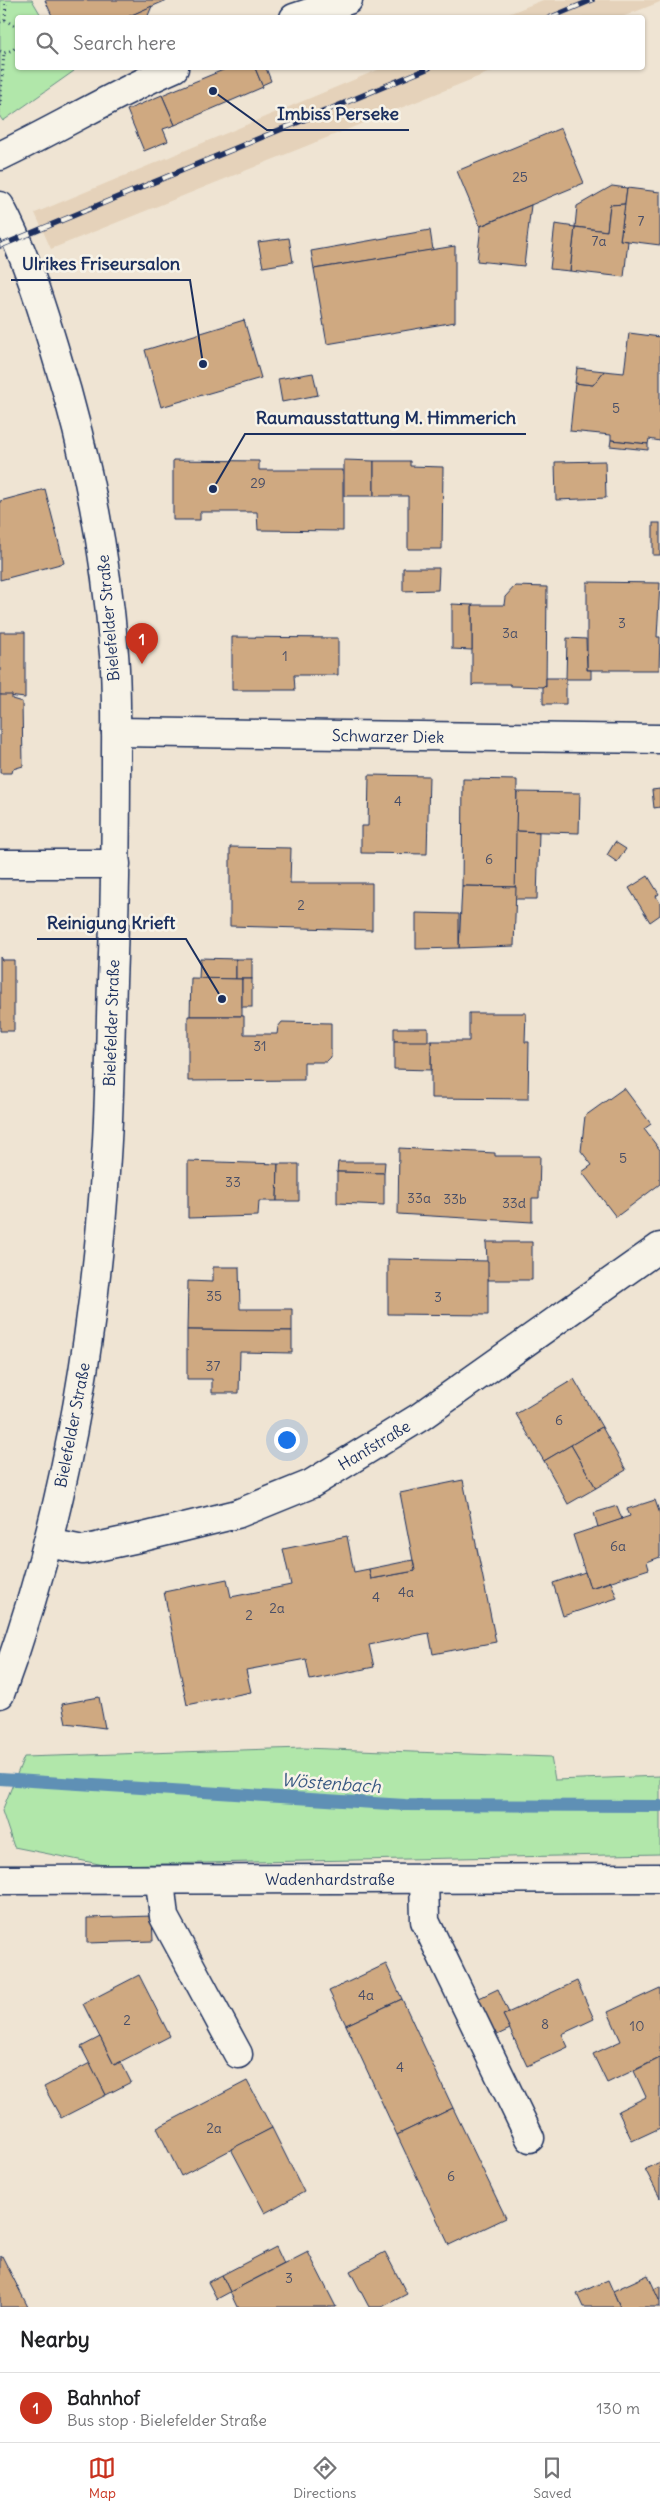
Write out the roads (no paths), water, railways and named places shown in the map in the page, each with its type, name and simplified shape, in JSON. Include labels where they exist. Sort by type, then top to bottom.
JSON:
[{"type":"street","points":[[303,15],[348,0]]},
{"type":"street","points":[[0,156],[44,135],[141,82],[169,70]]},
{"type":"street","name":"Bielefelder Straße","points":[[0,206],[18,239],[36,289],[66,386],[88,474],[107,583],[115,657],[116,732],[116,864],[106,1157],[89,1336],[70,1447],[48,1542],[0,1694]]},
{"type":"street","name":"Schwarzer Diek","points":[[116,732],[660,739]]},
{"type":"street","points":[[0,864],[116,864]]},
{"type":"street","name":"Hanfstraße","points":[[48,1542],[84,1550],[143,1538],[237,1514],[311,1484],[420,1417],[660,1247]]},
{"type":"street","points":[[424,1878],[425,1921],[530,2138]]},
{"type":"street","name":"Wadenhardstraße","points":[[0,1880],[660,1878]]},
{"type":"street","points":[[160,1881],[164,1917],[238,2054]]},
{"type":"waterway","name":"Wöstenbach","points":[[0,1779],[405,1805],[660,1806]]},
{"type":"railway","points":[[556,15],[592,0]]},
{"type":"railway","points":[[0,246],[424,70]]},
{"type":"place","name":"Imbiss Perseke","points":[[213,91]]},
{"type":"place","name":"Ulrikes Friseursalon","points":[[203,364]]},
{"type":"place","name":"Raumausstattung M. Himmerich","points":[[213,489]]},
{"type":"place","name":"Bahnhof","points":[[142,664]]},
{"type":"place","name":"Reinigung Krieft","points":[[222,999]]}]
